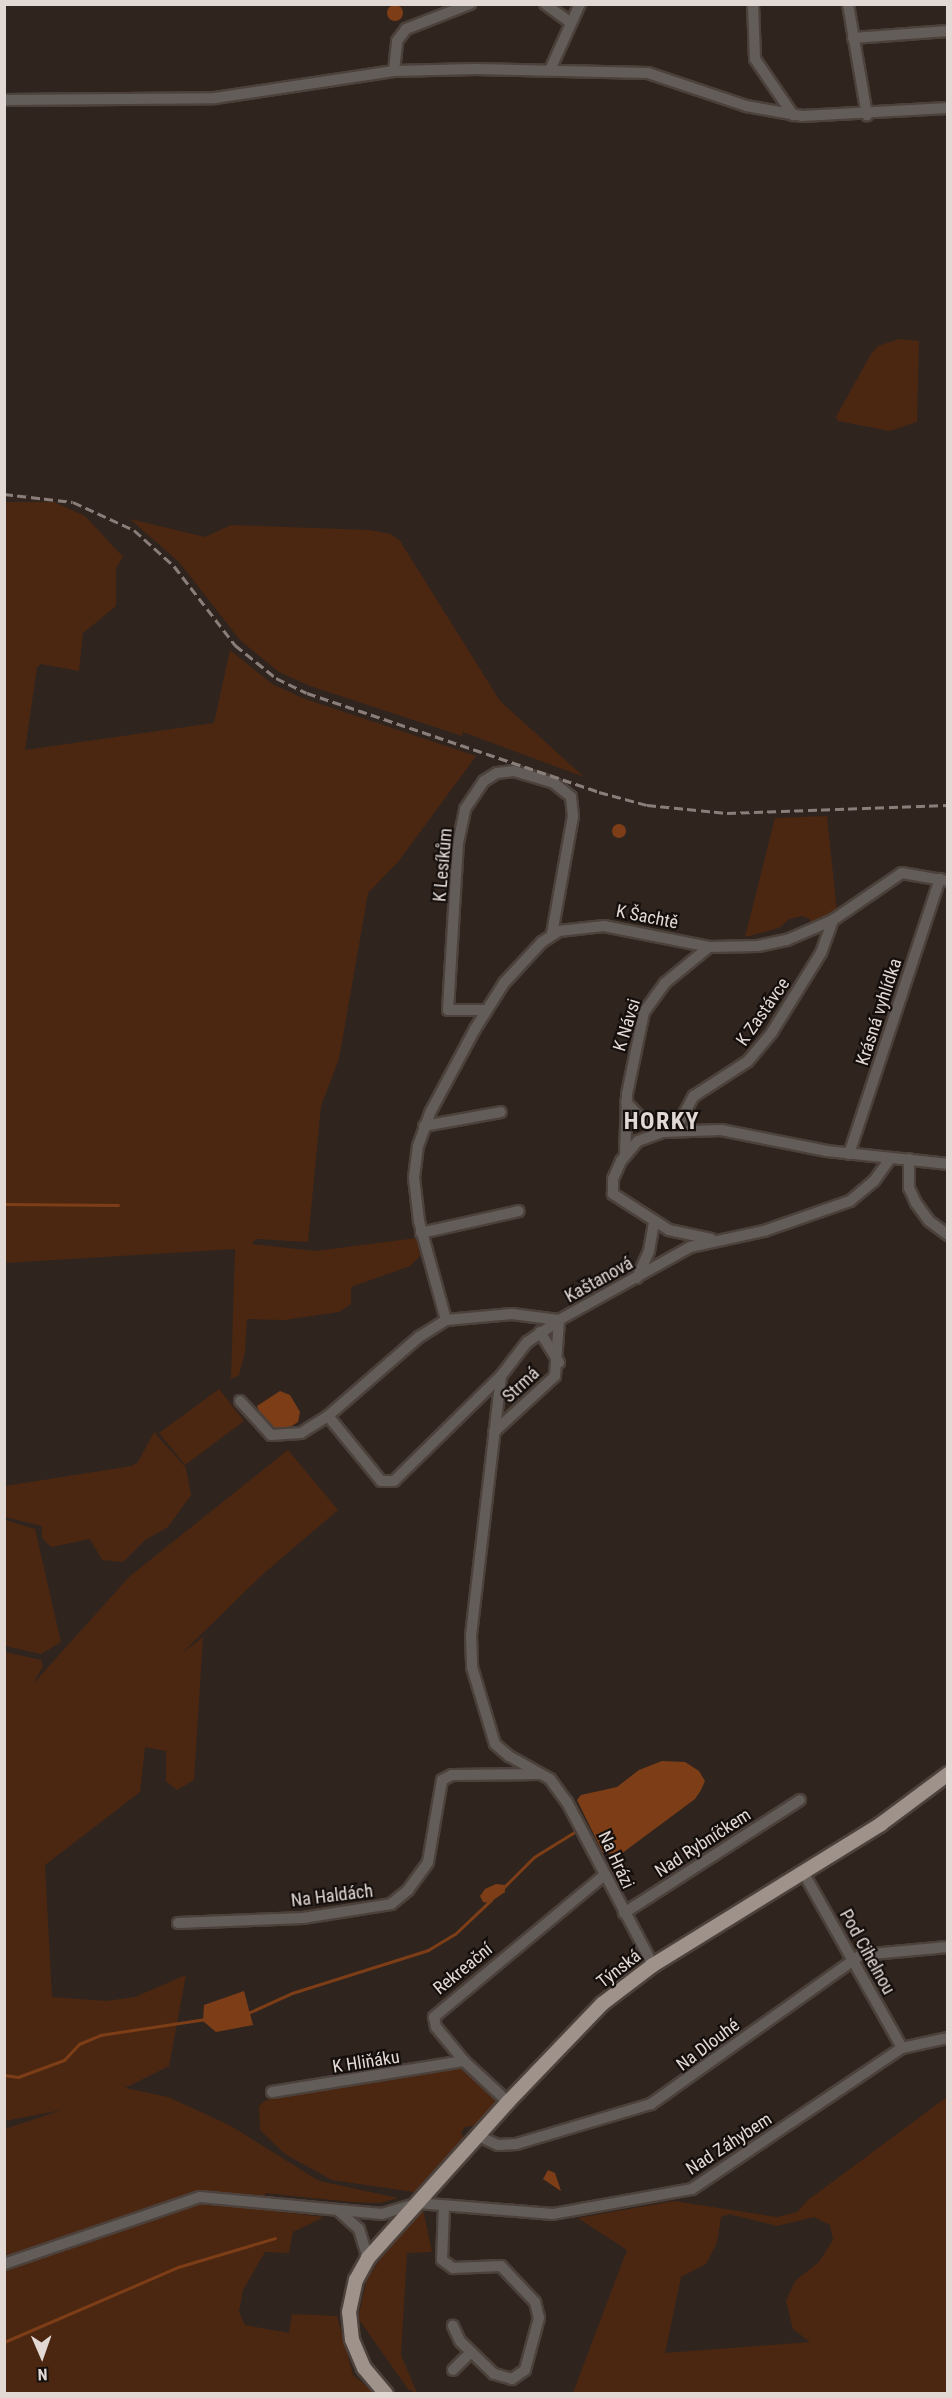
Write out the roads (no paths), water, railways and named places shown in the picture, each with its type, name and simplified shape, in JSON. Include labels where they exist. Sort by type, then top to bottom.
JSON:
[{"type":"main road","name":"Týnská","points":[[386,2394],[359,2360],[350,2329],[352,2294],[368,2258],[508,2102],[602,2004],[653,1965],[910,1804],[948,1774]]},
{"type":"street","points":[[394,71],[397,41],[406,29],[470,4]]},
{"type":"street","points":[[545,4],[571,23]]},
{"type":"street","points":[[550,70],[580,4]]},
{"type":"street","points":[[753,4],[755,59],[793,115]]},
{"type":"street","points":[[848,4],[867,114]]},
{"type":"street","points":[[853,38],[948,31]]},
{"type":"street","points":[[4,100],[215,98],[394,71],[550,70],[648,73],[746,106],[793,115],[867,114],[948,108]]},
{"type":"street","name":"K Lesíkům","points":[[486,1010],[448,1010],[458,843],[465,809],[484,781],[497,773],[513,771],[554,783],[571,797],[573,816],[552,934]]},
{"type":"street","name":"K Šachtě","points":[[552,934],[604,926],[709,947],[769,944],[833,920],[902,873],[944,880]]},
{"type":"street","name":"Krásná vyhlídka","points":[[849,1154],[944,880]]},
{"type":"street","name":"K Zastávce","points":[[675,1131],[694,1096],[748,1061],[772,1032],[825,946],[833,920]]},
{"type":"street","points":[[446,1320],[421,1233],[414,1166],[424,1126],[486,1010],[515,970],[552,934]]},
{"type":"street","name":"K Návsi","points":[[626,1155],[626,1102],[648,1005],[665,983],[709,947]]},
{"type":"street","points":[[626,1102],[663,1132]]},
{"type":"street","points":[[424,1126],[501,1112]]},
{"type":"street","name":"K Návsi","points":[[717,1240],[675,1232],[654,1222],[611,1191],[626,1155],[638,1141],[663,1132],[746,1132],[849,1154],[948,1164]]},
{"type":"street","name":"Kaštanová","points":[[240,1401],[275,1437],[301,1433],[328,1416],[419,1337],[446,1320],[512,1314],[559,1320],[690,1247],[764,1231],[849,1201],[874,1181],[890,1159]]},
{"type":"street","points":[[909,1160],[909,1188],[915,1203],[928,1221],[948,1235]]},
{"type":"street","points":[[421,1233],[519,1211]]},
{"type":"street","points":[[637,1278],[652,1239],[654,1222]]},
{"type":"street","points":[[328,1416],[381,1481],[394,1481],[501,1376],[514,1355],[540,1332],[559,1320]]},
{"type":"street","name":"Strmá","points":[[494,1432],[551,1382],[559,1362],[559,1320]]},
{"type":"street","points":[[540,1332],[559,1362]]},
{"type":"street","points":[[501,1376],[471,1635],[472,1666],[495,1744],[509,1756],[543,1774]]},
{"type":"street","name":"Na Hrázi","points":[[543,1774],[576,1814],[603,1876],[653,1965]]},
{"type":"street","name":"Na Haldách","points":[[178,1923],[303,1918],[391,1904],[408,1890],[428,1862],[442,1780],[452,1775],[543,1774]]},
{"type":"street","name":"Nad Rybníčkem","points":[[624,1913],[800,1800]]},
{"type":"street","name":"Pod Cihelnou","points":[[803,1872],[902,2048]]},
{"type":"street","name":"Rekreační","points":[[508,2102],[464,2061],[436,2027],[437,2012],[603,1876]]},
{"type":"street","name":"Na Dlouhé","points":[[478,2136],[498,2145],[516,2144],[651,2104],[868,1953],[948,1947]]},
{"type":"street","points":[[902,2048],[948,2038]]},
{"type":"street","name":"Nad Záhybem","points":[[417,2203],[444,2208],[553,2214],[692,2188],[902,2048]]},
{"type":"street","name":"K Hliňáku","points":[[272,2092],[464,2061]]},
{"type":"street","points":[[4,2264],[200,2197],[382,2214],[417,2203]]},
{"type":"street","points":[[444,2208],[441,2250],[447,2265],[459,2269],[501,2266],[538,2310],[525,2370],[520,2376],[502,2379],[470,2353],[453,2326]]},
{"type":"street","points":[[334,2210],[346,2214],[359,2229],[368,2258]]},
{"type":"street","points":[[453,2370],[470,2353]]},
{"type":"waterway","points":[[4,1204],[118,1205]]},
{"type":"waterway","points":[[504,1887],[534,1857],[576,1831]]},
{"type":"waterway","points":[[248,2013],[292,1993],[428,1950],[455,1934],[491,1900]]},
{"type":"waterway","points":[[4,2075],[18,2077],[64,2060],[79,2044],[100,2035],[206,2019]]},
{"type":"waterway","points":[[4,2342],[178,2267],[275,2238]]},
{"type":"railway","points":[[4,494],[73,502],[134,530],[174,566],[235,645],[276,678],[307,693],[599,792],[647,805],[727,813],[948,805]]},
{"type":"district","name":"HORKY","points":[[662,1122]]}]
